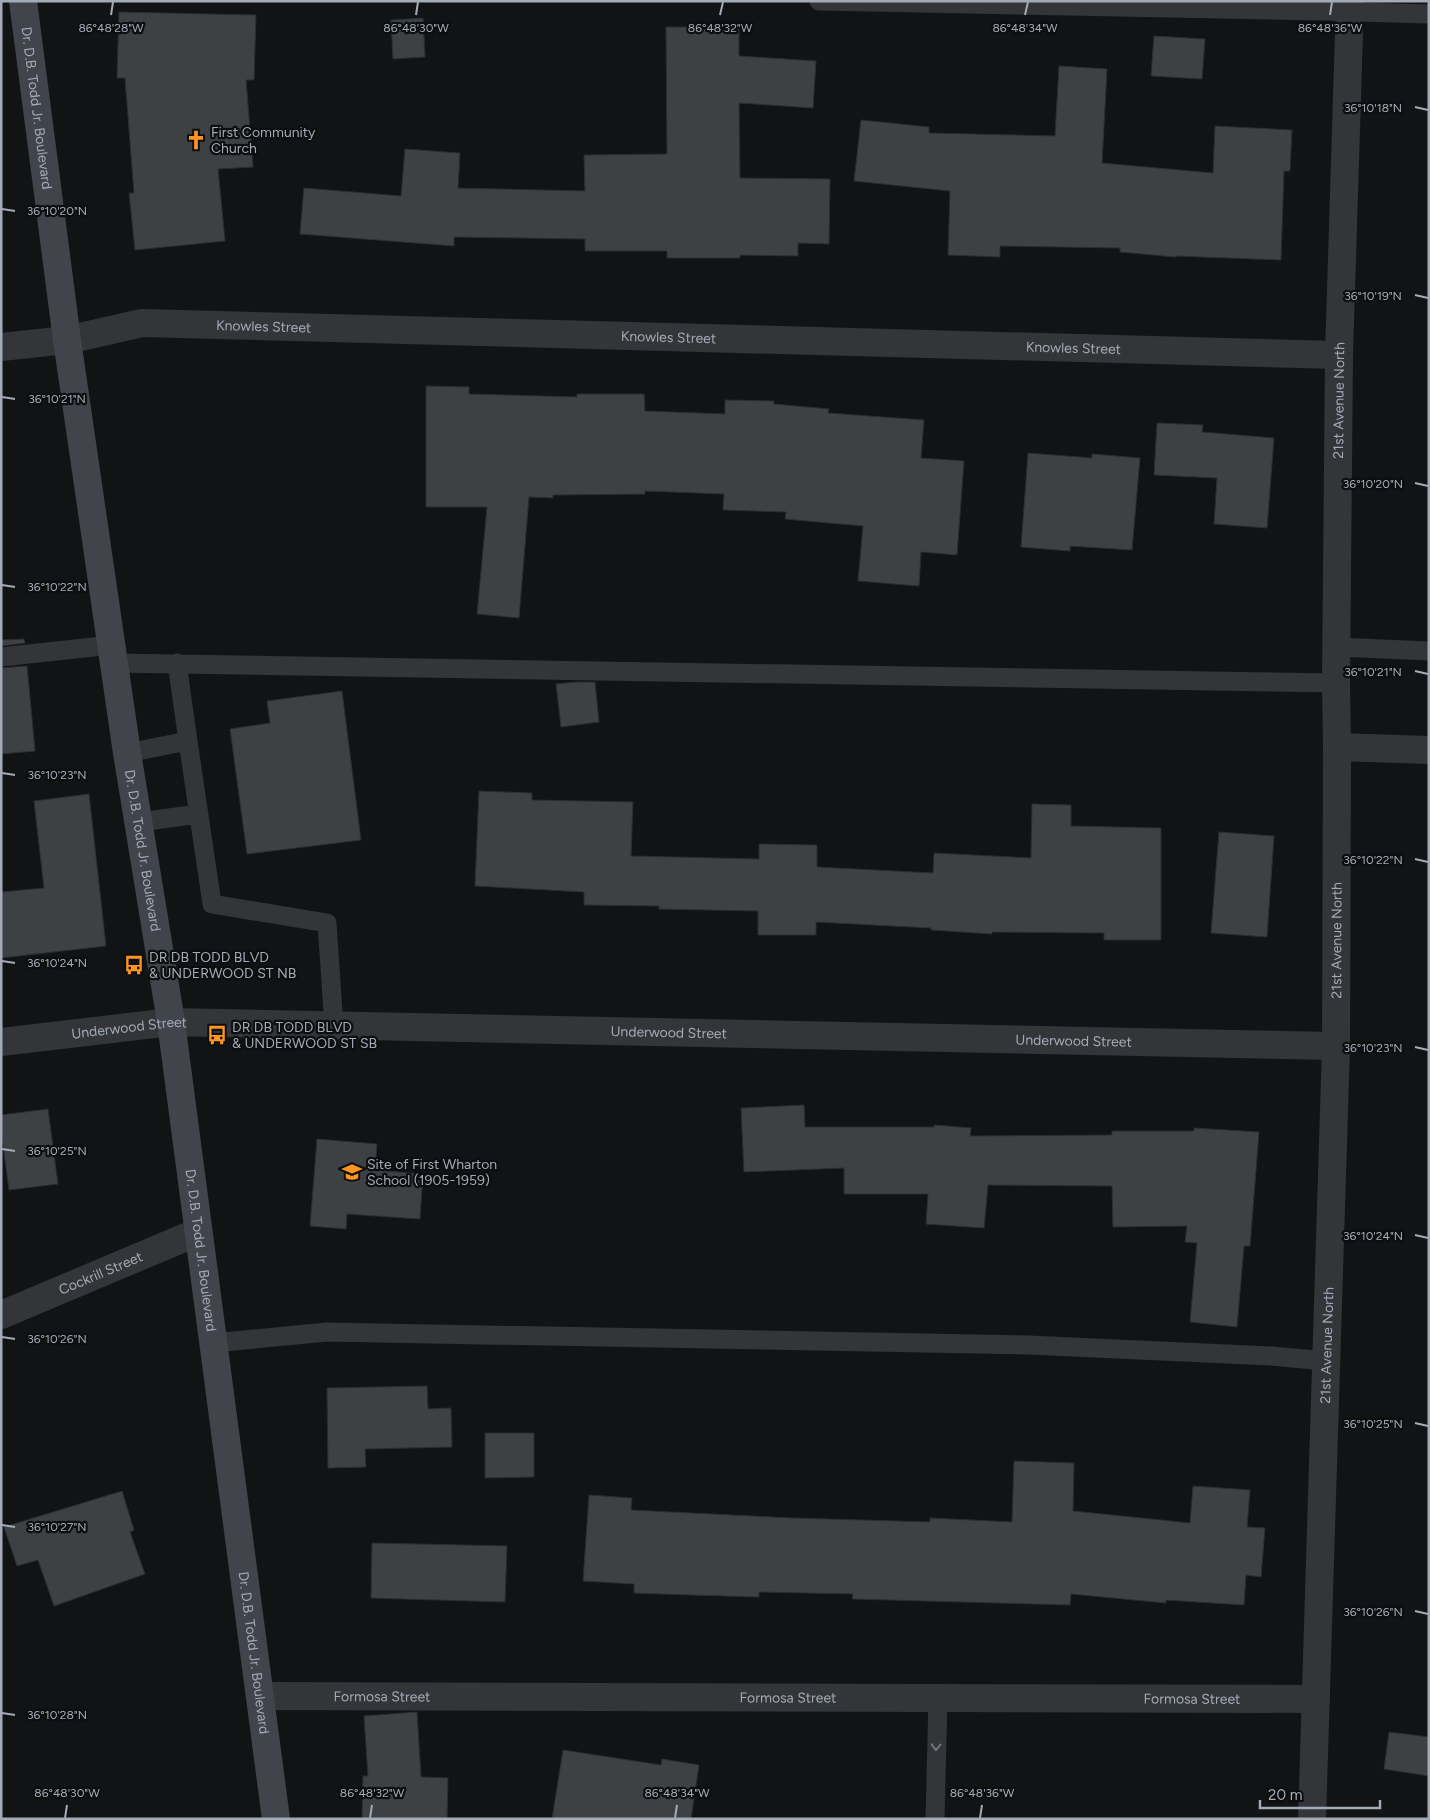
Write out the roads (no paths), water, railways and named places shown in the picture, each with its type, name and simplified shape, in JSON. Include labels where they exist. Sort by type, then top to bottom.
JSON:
[{"type":"main road","name":"Dr. D.B. Todd Jr. Boulevard","points":[[23,1],[67,340],[127,752],[171,1022],[276,1819]]},
{"type":"street","name":"21st Avenue North","points":[[1312,1819],[1336,1046],[1336,647],[1339,354],[1350,6]]},
{"type":"street","name":"Knowles Street","points":[[1,347],[67,340],[142,323],[1339,354]]},
{"type":"street","points":[[1337,747],[1429,750]]},
{"type":"street","name":"Underwood Street","points":[[1,1042],[171,1022],[1336,1046]]},
{"type":"street","name":"Cockrill Street","points":[[1,1314],[198,1232]]},
{"type":"street","name":"Formosa Street","points":[[260,1696],[1316,1699]]},
{"type":"lane","points":[[819,1],[1350,6],[1429,14]]},
{"type":"lane","points":[[1336,647],[1429,651]]},
{"type":"lane","points":[[1,657],[113,654],[177,663],[1336,683]]},
{"type":"lane","points":[[177,663],[212,904],[326,923],[334,1026]]},
{"type":"lane","points":[[127,752],[188,741]]},
{"type":"lane","points":[[139,822],[199,814]]},
{"type":"lane","points":[[212,1343],[336,1332],[1029,1346],[1276,1356],[1326,1361]]},
{"type":"lane","points":[[935,1819],[938,1698]]},
{"type":"place","name":"First Community Church","points":[[196,140]]},
{"type":"place","name":"DR DB TODD BLVD & UNDERWOOD ST NB","points":[[134,965]]},
{"type":"place","name":"DR DB TODD BLVD & UNDERWOOD ST SB","points":[[217,1035]]},
{"type":"place","name":"Site of First Wharton School (1905-1959)","points":[[352,1172]]}]
